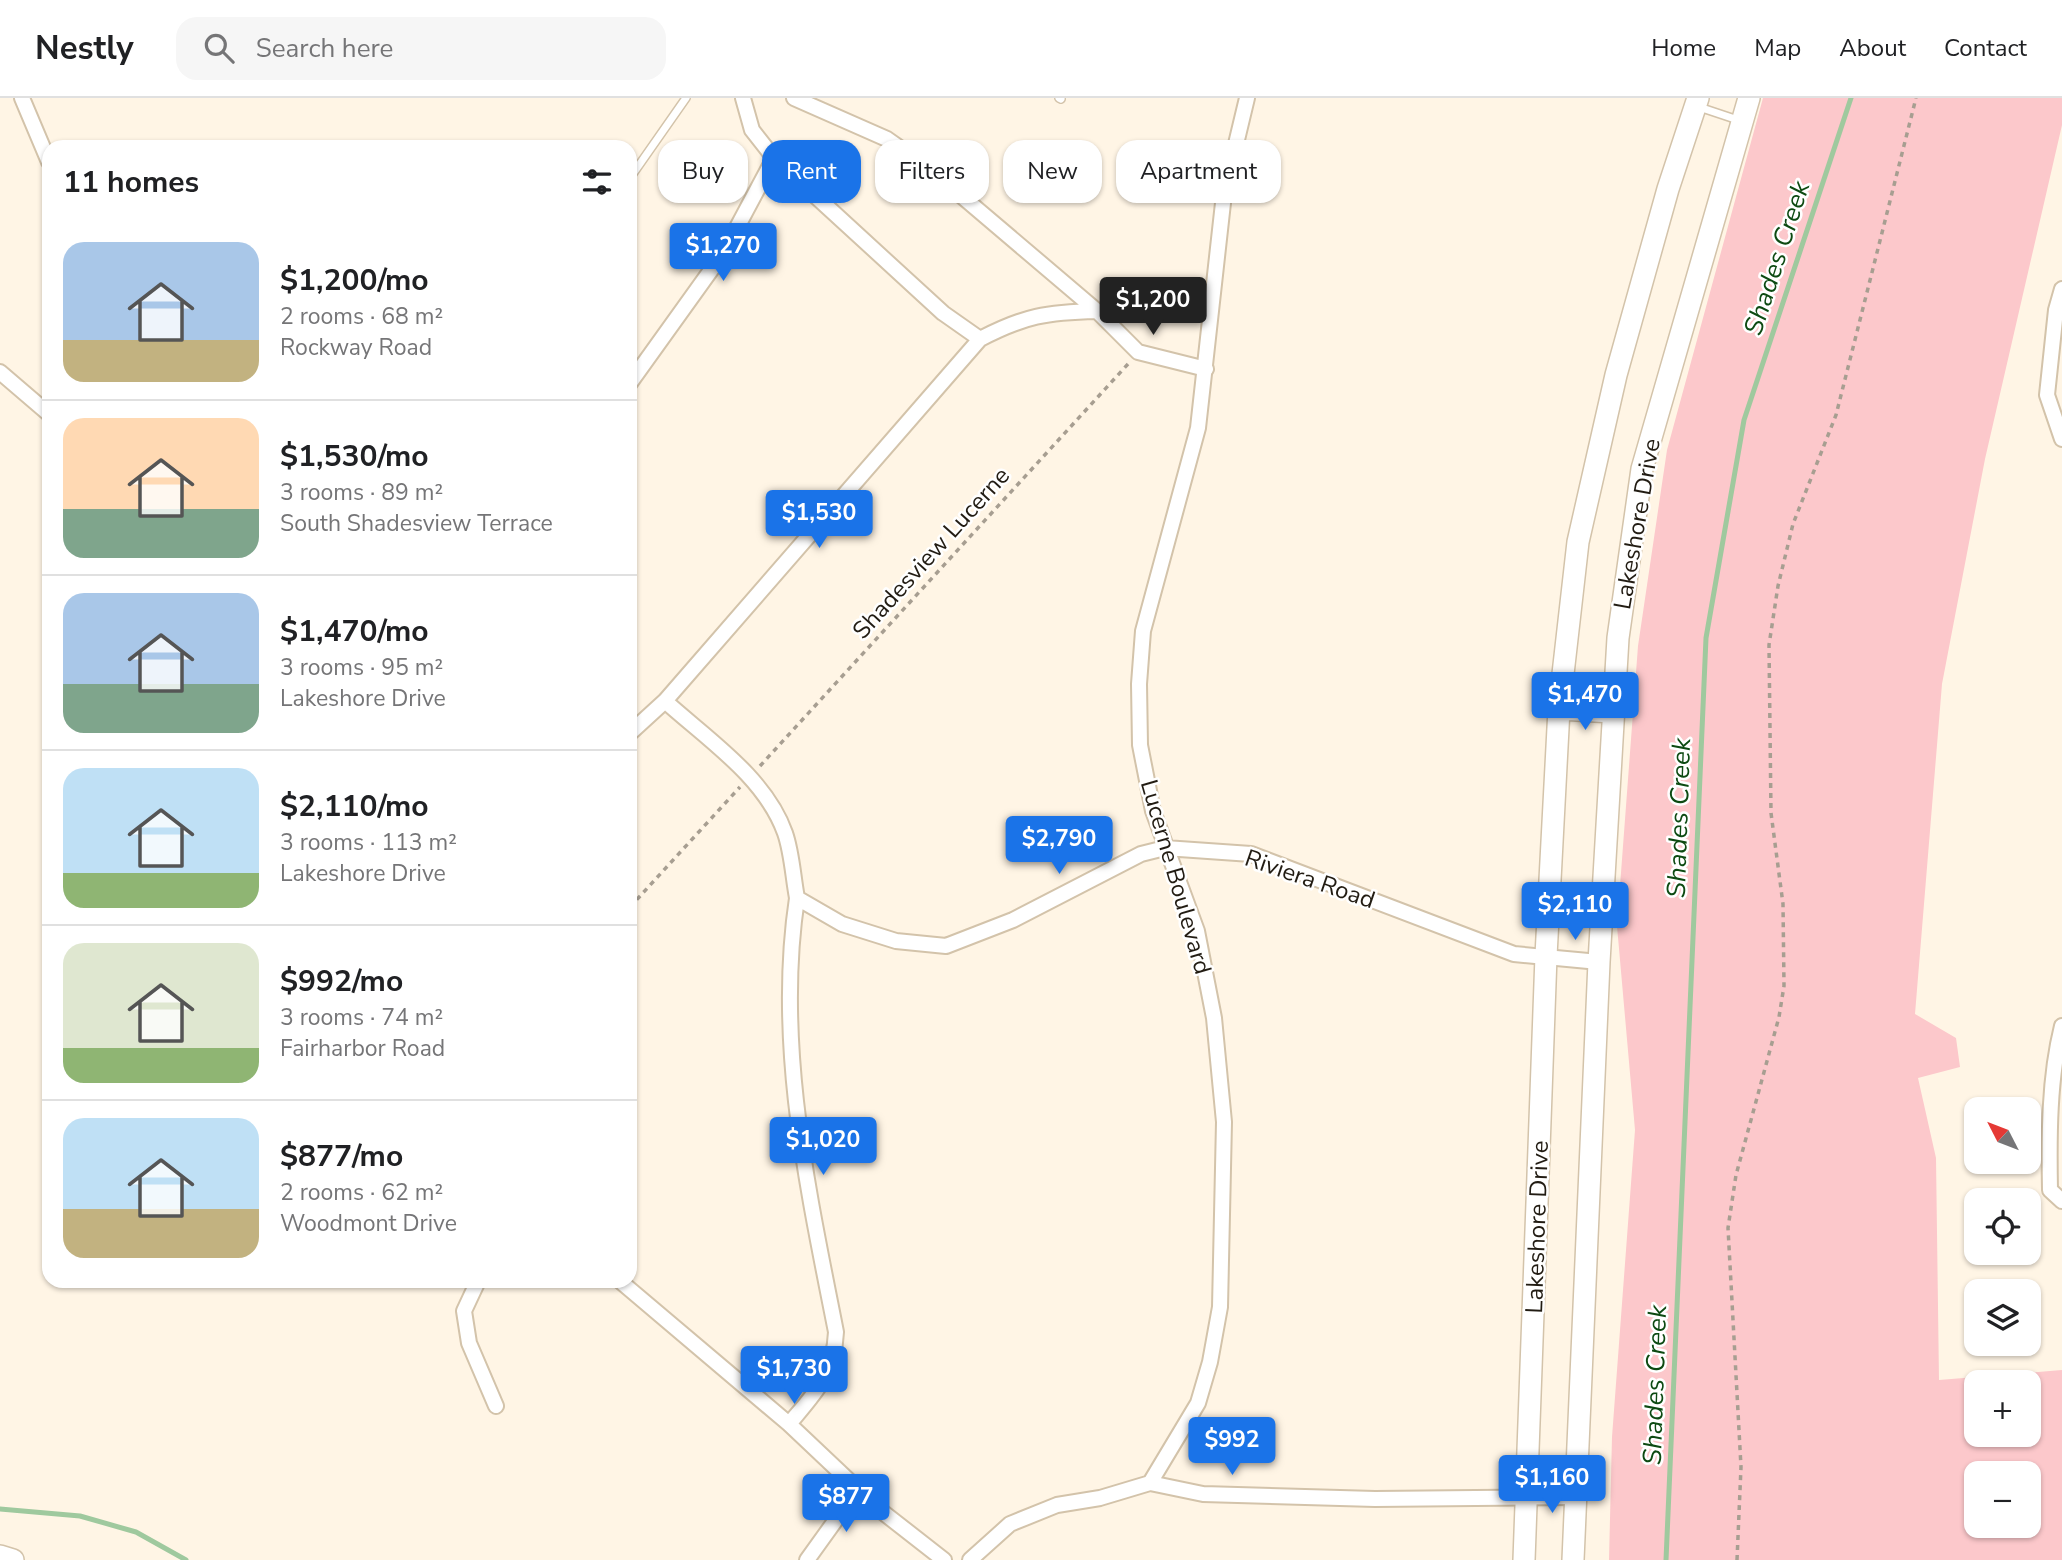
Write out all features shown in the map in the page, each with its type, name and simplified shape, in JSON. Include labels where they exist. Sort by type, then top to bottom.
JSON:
[{"type":"main road","name":"Lakeshore Drive","points":[[1573,1560],[1599,962],[1618,638],[1642,469],[1749,98]]},
{"type":"main road","name":"Lakeshore Drive","points":[[1524,1560],[1546,956],[1559,709],[1578,542],[1616,375],[1696,102]]},
{"type":"main road","points":[[1559,709],[1613,712]]},
{"type":"main road","points":[[0,1556],[13,1560]]},
{"type":"street","points":[[22,98],[42,145]]},
{"type":"street","points":[[743,98],[752,130],[762,143]]},
{"type":"street","points":[[794,98],[887,139],[931,170],[1097,311],[1138,352],[1206,369]]},
{"type":"street","name":"Lucerne Boulevard","points":[[1150,1483],[1198,1402],[1210,1362],[1220,1307],[1224,1122],[1214,1018],[1197,931],[1153,811],[1140,746],[1139,684],[1143,631],[1186,478],[1206,369],[1224,194],[1247,98]]},
{"type":"street","points":[[637,373],[724,252],[762,181]]},
{"type":"street","points":[[823,203],[943,313],[980,339]]},
{"type":"street","points":[[2062,289],[2056,310],[2058,377],[2047,395],[2062,439]]},
{"type":"street","points":[[637,727],[665,701],[980,339],[1014,321],[1044,313],[1097,311]]},
{"type":"street","points":[[0,372],[42,408]]},
{"type":"street","points":[[665,701],[750,777],[771,803],[786,834],[797,898],[790,945],[793,1069],[803,1164],[836,1332],[835,1357],[820,1388],[789,1424]]},
{"type":"street","name":"Riviera Road","points":[[797,898],[842,924],[896,941],[946,946],[1013,920],[1141,854],[1165,848],[1251,854],[1514,954],[1546,956]]},
{"type":"street","points":[[1546,956],[1599,962]]},
{"type":"street","points":[[2062,1026],[2050,1190],[2062,1201]]},
{"type":"street","points":[[475,1288],[464,1311],[470,1343],[496,1406]]},
{"type":"street","points":[[628,1288],[789,1424],[858,1489],[944,1560]]},
{"type":"street","points":[[970,1560],[1010,1524],[1057,1505],[1100,1498],[1150,1483],[1203,1494],[1375,1499],[1576,1497]]},
{"type":"street","points":[[807,1560],[858,1489]]},
{"type":"lane","points":[[637,168],[686,98]]},
{"type":"lane","points":[[1696,102],[1742,121]]},
{"type":"path","points":[[1737,1560],[1741,1467],[1728,1228],[1736,1175],[1779,1017],[1784,986],[1783,904],[1771,813],[1769,645],[1790,535],[1836,415],[1916,98]]},
{"type":"path","name":"Shadesview Lucerne","points":[[637,899],[1138,352]]},
{"type":"shaded area","points":[[1763,98],[2062,98],[2062,125],[1985,459],[1942,684],[1915,1014],[1956,1038],[1960,1067],[1918,1078],[1936,1158],[1939,1380],[1964,1378],[1964,1447],[2041,1447],[2041,1372],[2062,1370],[2062,1560],[1609,1560],[1612,1437],[1635,1130],[1617,926],[1638,646],[1667,450]]},
{"type":"waterway","name":"Shades Creek","points":[[1666,1560],[1706,638],[1744,420],[1851,98]]},
{"type":"waterway","points":[[0,1509],[80,1516],[136,1532],[186,1560]]}]
